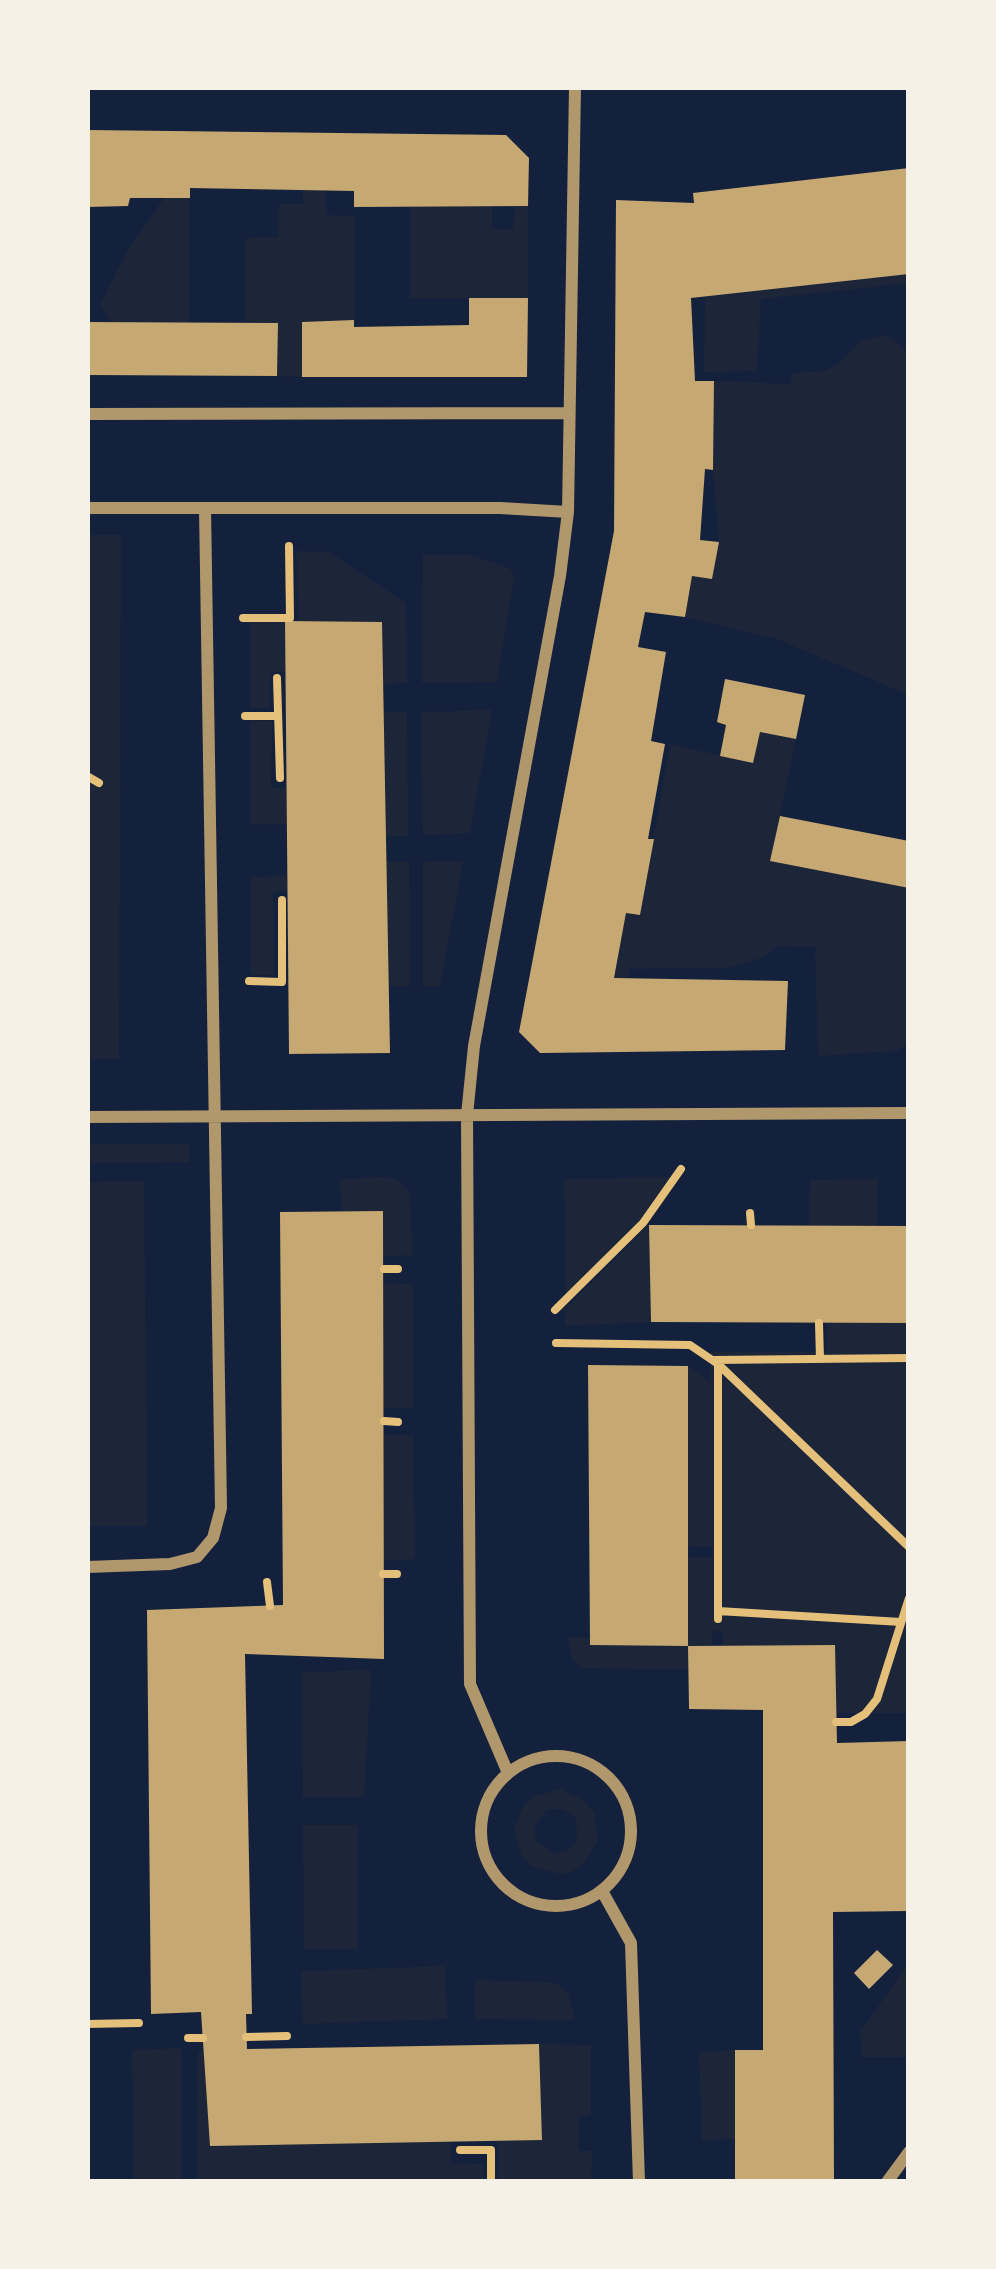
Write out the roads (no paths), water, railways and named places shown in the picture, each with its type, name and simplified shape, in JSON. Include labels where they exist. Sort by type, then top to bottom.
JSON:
[{"type":"street","points":[[508,1773],[470,1684],[466,1115],[474,1046],[568,512],[575,87]]},
{"type":"street","points":[[87,414],[568,413]]},
{"type":"street","points":[[87,508],[568,512]]},
{"type":"street","points":[[87,1567],[170,1564],[197,1557],[213,1538],[221,1508],[205,508]]},
{"type":"street","points":[[87,1117],[909,1113]]},
{"type":"street","points":[[576,1758],[598,1768],[615,1785],[627,1806],[632,1829],[618,1874],[602,1892],[579,1904],[553,1907],[528,1901],[506,1888],[489,1868],[482,1817],[491,1793],[508,1773],[529,1761],[576,1758]]},
{"type":"street","points":[[602,1892],[632,1943],[639,2182]]},
{"type":"street","points":[[887,2182],[909,2152]]}]
